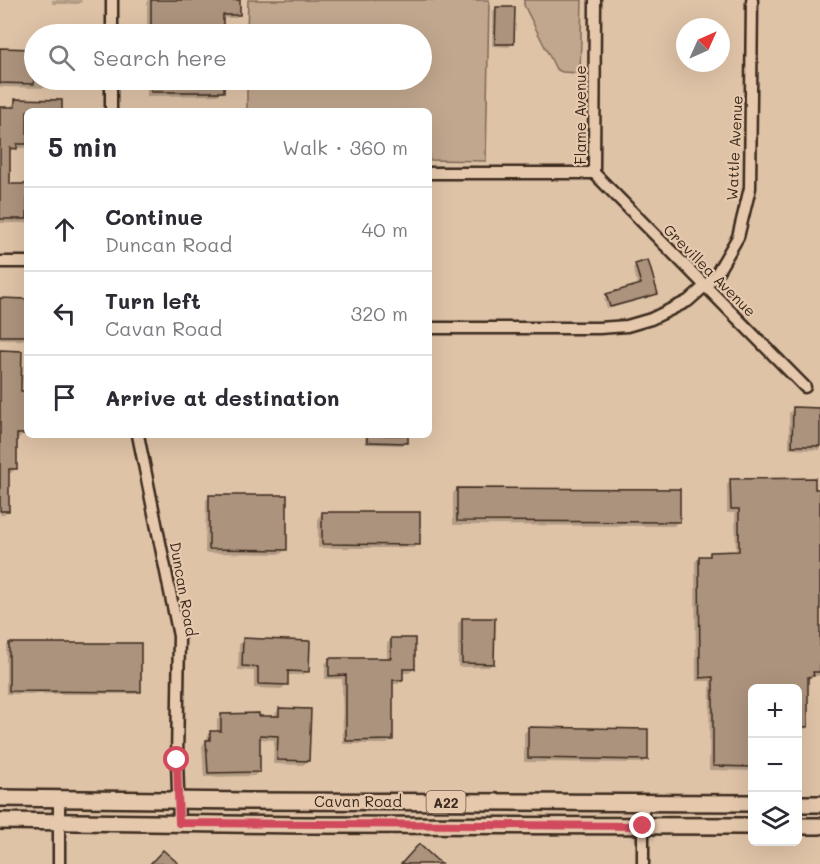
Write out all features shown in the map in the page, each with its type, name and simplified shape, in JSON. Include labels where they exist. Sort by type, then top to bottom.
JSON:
[{"type":"main road","name":"Cavan Road","points":[[0,798],[748,803]]},
{"type":"main road","points":[[802,804],[820,804]]},
{"type":"main road","name":"Cavan Road","points":[[0,821],[748,826]]},
{"type":"main road","points":[[802,826],[820,826]]},
{"type":"street","points":[[112,0],[112,24]]},
{"type":"street","name":"Flame Avenue","points":[[432,173],[594,173],[596,0]]},
{"type":"street","name":"Wattle Avenue","points":[[432,328],[627,326],[660,315],[688,301],[705,287],[721,268],[738,237],[750,188],[752,0]]},
{"type":"street","points":[[111,90],[111,108]]},
{"type":"street","name":"Grevillea Avenue","points":[[594,173],[805,387]]},
{"type":"street","points":[[0,262],[24,262]]},
{"type":"street","name":"Duncan Road","points":[[139,438],[179,636],[179,823]]},
{"type":"street","points":[[59,798],[59,864]]},
{"type":"street","points":[[642,864],[643,802]]},
{"type":"shaded area","points":[[248,0],[489,0],[486,161],[432,160],[432,108],[247,108],[247,90],[432,90],[432,24],[247,24]]},
{"type":"shaded area","points":[[524,0],[582,0],[580,73],[562,72],[556,69],[524,5]]},
{"type":"building","points":[[151,0],[240,0],[240,15],[223,15],[223,24],[151,24]]},
{"type":"building","points":[[496,7],[515,7],[514,44],[495,44]]},
{"type":"building","points":[[0,48],[24,49],[24,84],[0,83]]},
{"type":"building","points":[[151,90],[224,90],[224,92],[151,92]]},
{"type":"building","points":[[15,99],[62,100],[62,108],[24,108],[24,144],[17,144],[17,149],[10,148],[10,184],[24,184],[24,219],[0,219],[0,107],[15,107]]},
{"type":"building","points":[[648,260],[658,294],[610,307],[606,294],[641,284],[635,264]]},
{"type":"building","points":[[0,298],[24,299],[24,336],[0,336]]},
{"type":"building","points":[[0,350],[22,351],[21,391],[24,391],[24,434],[17,434],[17,469],[9,469],[9,511],[0,511]]},
{"type":"building","points":[[793,407],[820,408],[820,446],[792,446]]},
{"type":"building","points":[[367,438],[408,438],[408,443],[367,442]]},
{"type":"building","points":[[815,478],[815,489],[820,489],[820,672],[813,672],[814,676],[808,677],[808,727],[802,727],[802,684],[748,684],[748,767],[713,766],[713,677],[700,678],[699,556],[710,556],[710,552],[739,551],[739,509],[731,509],[730,479]]},
{"type":"building","points":[[457,488],[680,489],[680,522],[457,521]]},
{"type":"building","points":[[209,495],[287,495],[287,550],[209,549]]},
{"type":"building","points":[[322,512],[420,512],[420,545],[322,544]]},
{"type":"building","points":[[462,618],[495,618],[494,664],[462,663]]},
{"type":"building","points":[[243,638],[310,641],[309,672],[288,671],[288,685],[258,684],[258,667],[242,666]]},
{"type":"building","points":[[391,638],[415,638],[415,669],[403,669],[403,680],[393,680],[393,740],[346,741],[346,675],[329,676],[329,658],[391,658]]},
{"type":"building","points":[[9,643],[141,643],[141,692],[9,691]]},
{"type":"building","points":[[279,708],[311,709],[309,761],[277,760],[278,736],[260,735],[260,772],[208,773],[206,740],[210,740],[210,731],[221,731],[221,714],[259,713],[259,716],[279,716]]},
{"type":"building","points":[[528,727],[648,729],[648,760],[528,758]]},
{"type":"building","points":[[419,844],[441,864],[401,864]]},
{"type":"building","points":[[163,850],[179,864],[150,864]]},
{"type":"route","points":[[177,760],[179,823],[643,826]]}]
